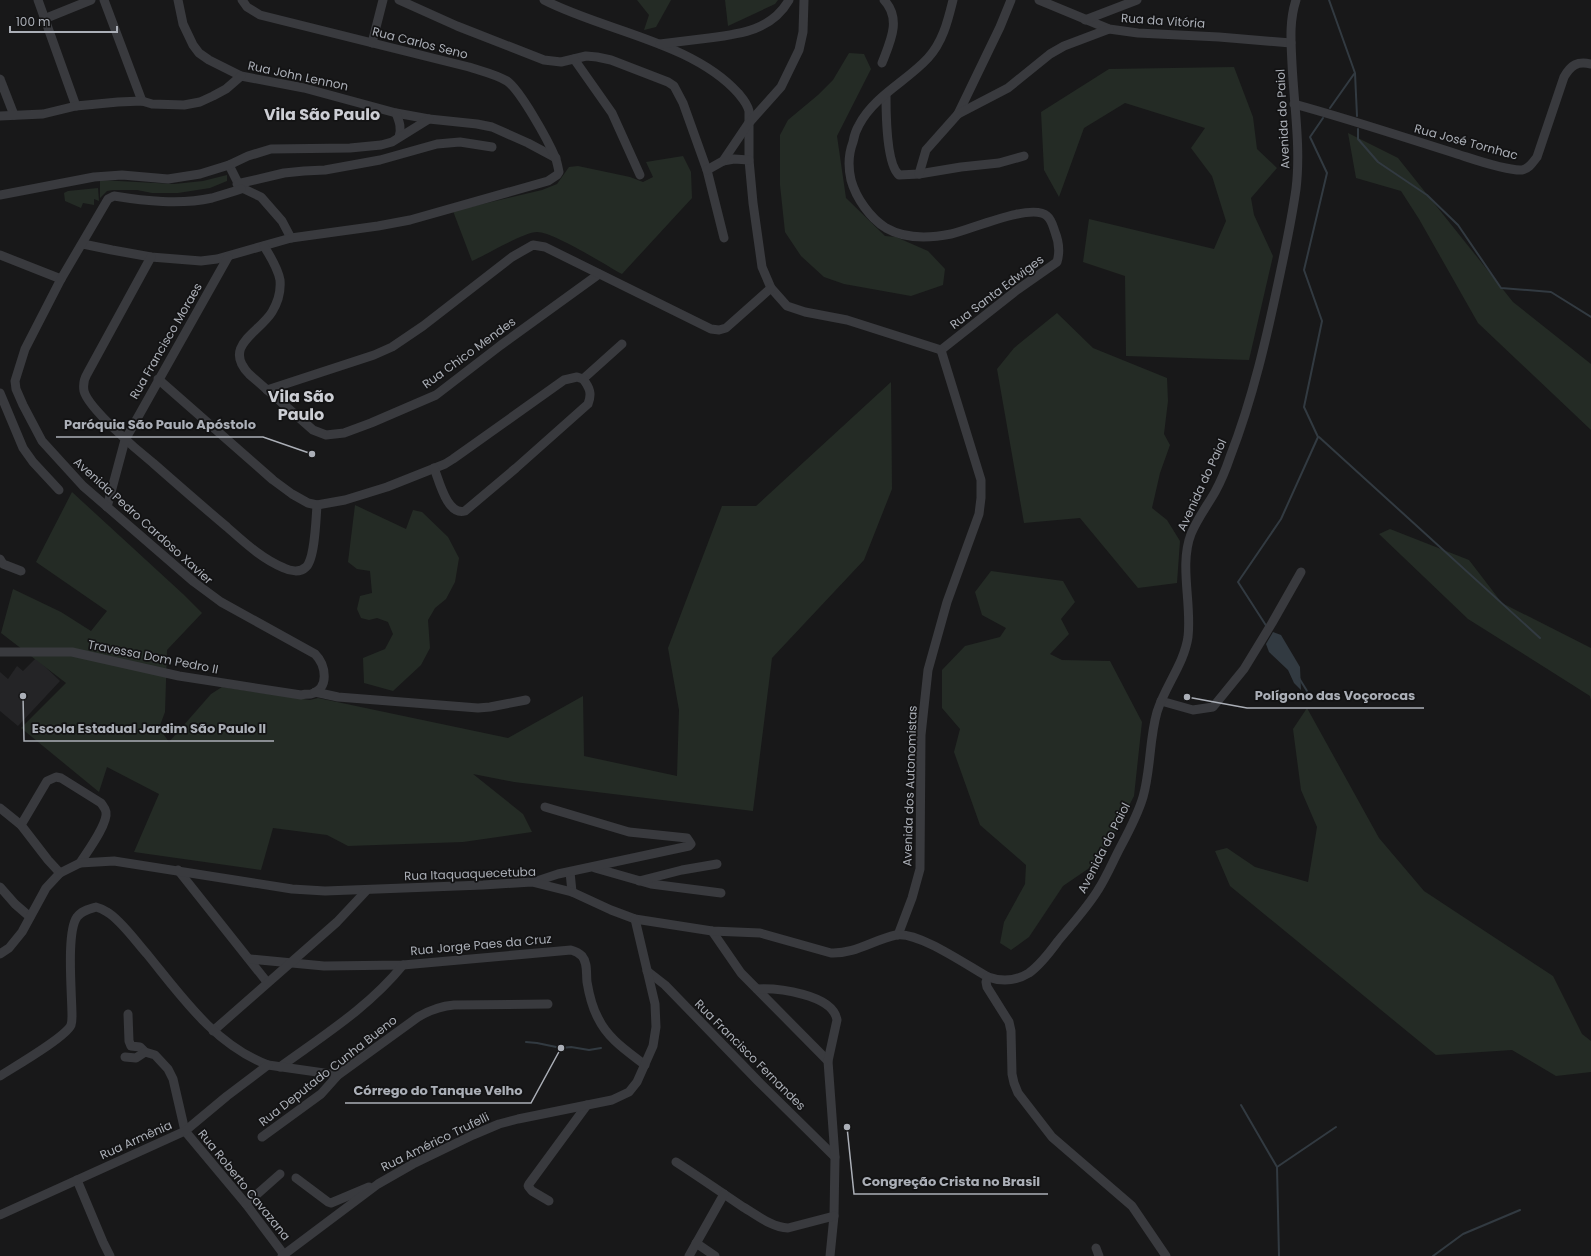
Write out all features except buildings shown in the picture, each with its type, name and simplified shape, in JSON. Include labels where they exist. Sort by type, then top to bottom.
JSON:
[{"type":"street","points":[[38,0],[76,106]]},
{"type":"street","points":[[44,19],[91,0]]},
{"type":"street","points":[[104,0],[142,101]]},
{"type":"street","name":"Rua John Lennon","points":[[178,0],[183,24],[193,45],[199,53],[209,60],[241,76],[304,88],[396,113],[492,127],[528,143],[556,158]]},
{"type":"street","name":"Rua Carlos Seno","points":[[242,0],[247,7],[260,15],[469,67],[495,75],[508,82],[528,108],[556,158]]},
{"type":"street","points":[[372,43],[383,0]]},
{"type":"street","points":[[399,0],[419,10],[544,60],[561,62],[586,56],[597,57],[611,60],[662,78],[674,86],[683,103],[707,170],[724,238]]},
{"type":"street","points":[[418,0],[419,10]]},
{"type":"street","points":[[544,0],[659,44],[695,61],[712,71],[733,88],[747,104],[749,111],[748,124],[754,206],[762,267],[771,288],[787,306],[805,312],[847,320],[940,350]]},
{"type":"street","points":[[659,44],[739,34],[752,30],[768,24],[784,8],[789,0]]},
{"type":"street","points":[[723,161],[748,124],[781,87],[791,68],[799,50],[803,32],[804,0]]},
{"type":"street","points":[[882,63],[890,42],[894,24],[893,14],[884,0]]},
{"type":"street","name":"Rua Santa Edwiges","points":[[940,350],[1017,290],[1057,262],[1059,256],[1057,235],[1051,221],[1042,213],[1007,216],[951,234],[915,236],[900,234],[886,228],[862,204],[853,186],[848,169],[850,149],[859,125],[875,104],[929,57],[937,46],[945,29],[953,0]]},
{"type":"street","points":[[919,174],[926,150],[958,114],[1000,27],[1011,0]]},
{"type":"street","name":"Rua da Vitória","points":[[1039,0],[1109,29],[1138,33],[1219,37],[1291,43]]},
{"type":"street","points":[[1085,20],[1137,0]]},
{"type":"street","name":"Avenida do Paiol","points":[[988,977],[995,980],[1008,981],[1022,977],[1030,972],[1053,948],[1097,891],[1125,838],[1143,798],[1150,741],[1161,701],[1180,663],[1188,639],[1189,611],[1186,576],[1190,536],[1216,489],[1238,437],[1258,372],[1275,299],[1297,177],[1298,156],[1291,43],[1292,20],[1296,0]]},
{"type":"street","points":[[958,114],[1008,88],[1050,54],[1064,46],[1109,29]]},
{"type":"street","points":[[574,59],[612,113],[640,175]]},
{"type":"street","name":"Rua José Tornhac","points":[[1294,104],[1471,158],[1510,169],[1523,170],[1533,164],[1537,157],[1564,77],[1569,69],[1577,63],[1591,64]]},
{"type":"street","points":[[0,116],[43,114],[76,106],[142,101],[168,106],[184,105],[200,102],[226,89],[241,76]]},
{"type":"street","points":[[0,79],[14,115]]},
{"type":"street","points":[[886,95],[887,126],[891,160],[895,172],[901,176],[999,163],[1024,156]]},
{"type":"street","points":[[396,113],[400,125],[399,137]]},
{"type":"street","points":[[0,195],[94,177],[122,175],[168,179],[200,174],[271,149],[350,148],[381,145],[392,142],[429,119]]},
{"type":"street","points":[[0,389],[16,389],[15,381],[25,349],[61,279],[83,244],[107,200],[114,196],[150,201],[193,201],[211,198],[239,186],[284,173],[325,170],[380,160],[436,144],[460,142],[492,147]]},
{"type":"street","points":[[83,244],[118,252],[152,257],[201,261],[228,257],[291,238],[410,220],[548,181],[559,172],[556,158]]},
{"type":"street","points":[[707,170],[723,161],[734,159],[750,160]]},
{"type":"street","points":[[229,165],[239,186],[260,197],[282,222],[291,238]]},
{"type":"street","name":"Rua Chico Mendes","points":[[264,246],[280,278],[280,291],[277,302],[271,313],[242,345],[239,358],[242,367],[267,390],[313,430],[326,435],[344,433],[436,395],[501,345],[599,274]]},
{"type":"street","points":[[267,390],[374,355],[392,347],[423,326],[512,257],[533,246],[545,247],[711,329],[719,330],[726,328],[771,288]]},
{"type":"street","points":[[0,255],[61,279]]},
{"type":"street","points":[[152,257],[84,380],[84,392],[87,400],[125,440],[260,554],[282,567],[300,571],[306,568],[310,563],[314,540],[317,505]]},
{"type":"street","name":"Rua Francisco Moraes","points":[[107,507],[125,440],[228,257]]},
{"type":"street","points":[[583,379],[622,344]]},
{"type":"street","name":"Avenida dos Autonomistas","points":[[898,935],[912,898],[920,869],[921,735],[928,670],[947,602],[979,514],[981,498],[981,480],[977,465],[940,350]]},
{"type":"street","points":[[158,379],[273,480],[292,494],[308,503],[317,505],[345,500],[387,487],[453,459],[564,380],[576,377],[583,379],[591,392],[591,398],[588,404],[465,511],[455,511],[444,496],[434,468]]},
{"type":"street","name":"Avenida Pedro Cardoso Xavier","points":[[16,389],[31,422],[42,441],[83,486],[207,593],[252,620],[315,654],[320,659],[325,674],[320,688],[315,692]]},
{"type":"street","points":[[0,393],[23,448],[32,462],[59,490]]},
{"type":"street","points":[[1,565],[21,571]]},
{"type":"street","points":[[1161,701],[1193,710],[1213,707],[1244,669],[1301,572]]},
{"type":"street","name":"Travessa Dom Pedro II","points":[[0,652],[72,652],[179,676],[301,694],[315,692]]},
{"type":"street","points":[[315,692],[338,697],[478,708],[526,700]]},
{"type":"street","points":[[21,825],[47,781],[56,777],[61,778],[101,803],[106,812],[104,823],[80,863]]},
{"type":"street","points":[[532,882],[570,872],[689,846],[691,842],[687,838],[629,832],[545,807]]},
{"type":"street","points":[[0,808],[21,825],[60,873]]},
{"type":"street","name":"Rua Itaquaquecetuba","points":[[0,954],[9,948],[22,932],[46,888],[60,873],[80,863],[114,861],[292,889],[325,891],[532,882],[572,892],[635,919],[712,931],[760,933],[815,950],[842,953],[856,950],[883,939],[898,935],[906,935],[941,949],[988,977]]},
{"type":"street","points":[[638,881],[682,870],[716,864]]},
{"type":"street","points":[[593,868],[651,884],[721,893]]},
{"type":"street","points":[[178,870],[267,982]]},
{"type":"street","points":[[570,872],[572,892]]},
{"type":"street","points":[[0,886],[14,904],[30,917]]},
{"type":"street","points":[[212,1031],[337,922],[367,890]]},
{"type":"street","points":[[0,1076],[53,1041],[65,1032],[70,1025],[72,1016],[71,953],[73,926],[77,917],[85,911],[96,907],[108,912],[131,935],[186,1004],[212,1031],[257,1061],[268,1065],[338,1075]]},
{"type":"street","name":"Rua Américo Trufelli","points":[[284,1255],[378,1184],[413,1164],[473,1134],[499,1124],[612,1100],[629,1092],[637,1082],[653,1046],[657,1017],[635,919]]},
{"type":"street","points":[[712,931],[741,973],[828,1061]]},
{"type":"street","name":"Rua Jorge Paes da Cruz","points":[[250,959],[324,966],[403,965],[571,950],[582,956],[586,964],[588,983],[593,1005],[598,1018],[608,1034],[645,1065]]},
{"type":"street","points":[[280,1067],[363,1006],[389,983],[403,965]]},
{"type":"street","name":"Rua Francisco Fernandes","points":[[647,971],[665,985],[758,1081],[835,1157]]},
{"type":"street","points":[[988,977],[986,982],[987,987],[1009,1022],[1011,1031],[1012,1074],[1018,1093],[1052,1137],[1132,1206],[1166,1256]]},
{"type":"street","points":[[756,989],[773,988],[789,991],[814,999],[833,1009],[836,1014],[837,1020],[828,1061],[835,1157],[834,1216],[830,1256]]},
{"type":"street","name":"Rua Deputado Cunha Bueno","points":[[262,1137],[321,1094],[338,1075],[418,1017],[440,1006],[548,1004]]},
{"type":"street","points":[[128,1014],[129,1042],[131,1046],[140,1047],[145,1052],[155,1055],[168,1069],[172,1079],[185,1131]]},
{"type":"street","points":[[125,1056],[136,1058],[145,1052]]},
{"type":"street","name":"Rua Armênia","points":[[0,1215],[185,1131],[227,1096],[268,1065]]},
{"type":"street","points":[[549,1201],[532,1191],[528,1186],[587,1105]]},
{"type":"street","name":"Rua Roberto Cavazana","points":[[185,1131],[246,1204],[284,1255]]},
{"type":"street","points":[[676,1162],[763,1219],[781,1227],[788,1228],[834,1216]]},
{"type":"street","points":[[246,1204],[280,1174]]},
{"type":"street","points":[[296,1178],[331,1203],[378,1184]]},
{"type":"street","points":[[77,1180],[110,1256]]},
{"type":"street","points":[[689,1256],[724,1194]]},
{"type":"street","points":[[696,1244],[715,1256]]},
{"type":"shaded area","points":[[637,0],[671,0],[656,27],[644,30],[649,15]]},
{"type":"shaded area","points":[[725,0],[778,0],[775,4],[728,26]]},
{"type":"shaded area","points":[[849,53],[864,54],[871,69],[837,136],[846,198],[885,236],[896,237],[928,251],[945,269],[943,285],[911,296],[844,284],[824,277],[801,256],[785,232],[780,185],[780,135],[788,120],[818,95],[833,80]]},
{"type":"shaded area","points":[[1234,67],[1253,117],[1257,149],[1277,168],[1251,198],[1254,215],[1273,256],[1249,360],[1126,356],[1125,276],[1083,262],[1089,219],[1214,249],[1226,221],[1212,176],[1191,148],[1205,128],[1125,103],[1084,128],[1059,197],[1044,170],[1041,112],[1109,69]]},
{"type":"shaded area","points":[[1348,133],[1398,158],[1513,302],[1591,364],[1591,430],[1478,323],[1419,219],[1401,191],[1356,178]]},
{"type":"shaded area","points":[[683,156],[691,172],[692,198],[622,274],[555,237],[537,232],[514,240],[472,261],[453,211],[542,190],[557,184],[569,167],[578,166],[630,177],[643,182],[653,177],[646,162]]},
{"type":"shaded area","points":[[227,175],[227,181],[210,188],[178,193],[113,190],[107,191],[100,198],[100,180],[174,184],[203,181]]},
{"type":"shaded area","points":[[98,188],[99,201],[94,199],[94,205],[83,203],[81,208],[65,201],[64,193],[68,191]]},
{"type":"shaded area","points":[[1057,313],[1093,348],[1167,378],[1168,401],[1164,434],[1170,445],[1160,473],[1152,508],[1167,520],[1180,541],[1177,583],[1138,588],[1080,518],[1024,523],[997,369],[1014,348]]},
{"type":"shaded area","points":[[891,382],[892,489],[864,560],[772,658],[753,811],[514,782],[473,774],[523,814],[532,832],[463,842],[348,846],[327,835],[273,828],[261,870],[134,852],[159,794],[107,767],[99,792],[21,728],[66,683],[1,633],[13,589],[61,612],[91,631],[107,611],[36,562],[72,492],[202,613],[167,650],[165,712],[159,728],[169,742],[211,694],[222,687],[310,700],[318,698],[508,738],[583,696],[584,756],[677,776],[679,710],[668,648],[722,506],[756,506]]},
{"type":"shaded area","points":[[355,505],[406,529],[413,510],[422,512],[448,537],[459,558],[455,582],[446,599],[435,608],[428,620],[430,648],[421,665],[393,691],[364,683],[363,658],[385,649],[393,634],[388,622],[377,618],[369,620],[361,618],[357,609],[360,596],[372,593],[370,571],[357,569],[348,562]]},
{"type":"shaded area","points":[[1390,529],[1469,560],[1502,603],[1591,648],[1591,701],[1590,696],[1468,619],[1379,534]]},
{"type":"shaded area","points":[[991,571],[1063,581],[1075,602],[1061,619],[1069,634],[1050,654],[1062,660],[1110,661],[1142,722],[1134,796],[1101,860],[1063,886],[1029,937],[1011,950],[1000,943],[1004,922],[1025,884],[1026,865],[980,825],[954,752],[960,729],[942,708],[942,670],[965,646],[1000,637],[1006,628],[982,615],[975,592]]},
{"type":"shaded area","points":[[1273,632],[1281,635],[1300,667],[1301,690],[1294,683],[1288,670],[1269,652],[1266,644]]},
{"type":"shaded area","points":[[36,658],[60,681],[18,726],[0,711],[0,672],[8,679],[17,666],[23,671]]},
{"type":"shaded area","points":[[1307,708],[1379,838],[1424,891],[1553,976],[1582,1034],[1591,1041],[1591,1072],[1556,1076],[1512,1050],[1436,1055],[1230,886],[1215,851],[1227,848],[1255,867],[1308,882],[1317,827],[1301,790],[1293,729]]},
{"type":"waterway","points":[[1329,0],[1355,73],[1357,116]]},
{"type":"waterway","points":[[1330,108],[1354,74]]},
{"type":"waterway","points":[[1267,627],[1238,582],[1281,519],[1318,437],[1304,407],[1322,321],[1304,270],[1327,173],[1310,137],[1323,118]]},
{"type":"waterway","points":[[1358,129],[1358,139],[1378,162],[1427,195],[1458,225],[1501,288],[1551,292],[1591,317]]},
{"type":"waterway","points":[[1319,437],[1540,638]]},
{"type":"waterway","points":[[1299,678],[1307,691]]},
{"type":"waterway","points":[[526,1042],[561,1048],[571,1047],[589,1050],[601,1048]]},
{"type":"waterway","points":[[1241,1105],[1277,1167],[1279,1256]]},
{"type":"waterway","points":[[1277,1167],[1336,1127]]},
{"type":"waterway","points":[[1433,1256],[1463,1234],[1520,1210]]},
{"type":"place","name":"Paróquia São Paulo Apóstolo","points":[[312,454]]},
{"type":"place","name":"Escola Estadual Jardim São Paulo II","points":[[23,696]]},
{"type":"place","name":"Polígono das Voçorocas","points":[[1187,697]]},
{"type":"place","name":"Córrego do Tanque Velho","points":[[561,1048]]},
{"type":"place","name":"Congreção Crista no Brasil","points":[[847,1127]]},
{"type":"district","name":"Vila São Paulo","points":[[322,114]]},
{"type":"district","name":"Vila São Paulo","points":[[301,405]]}]
